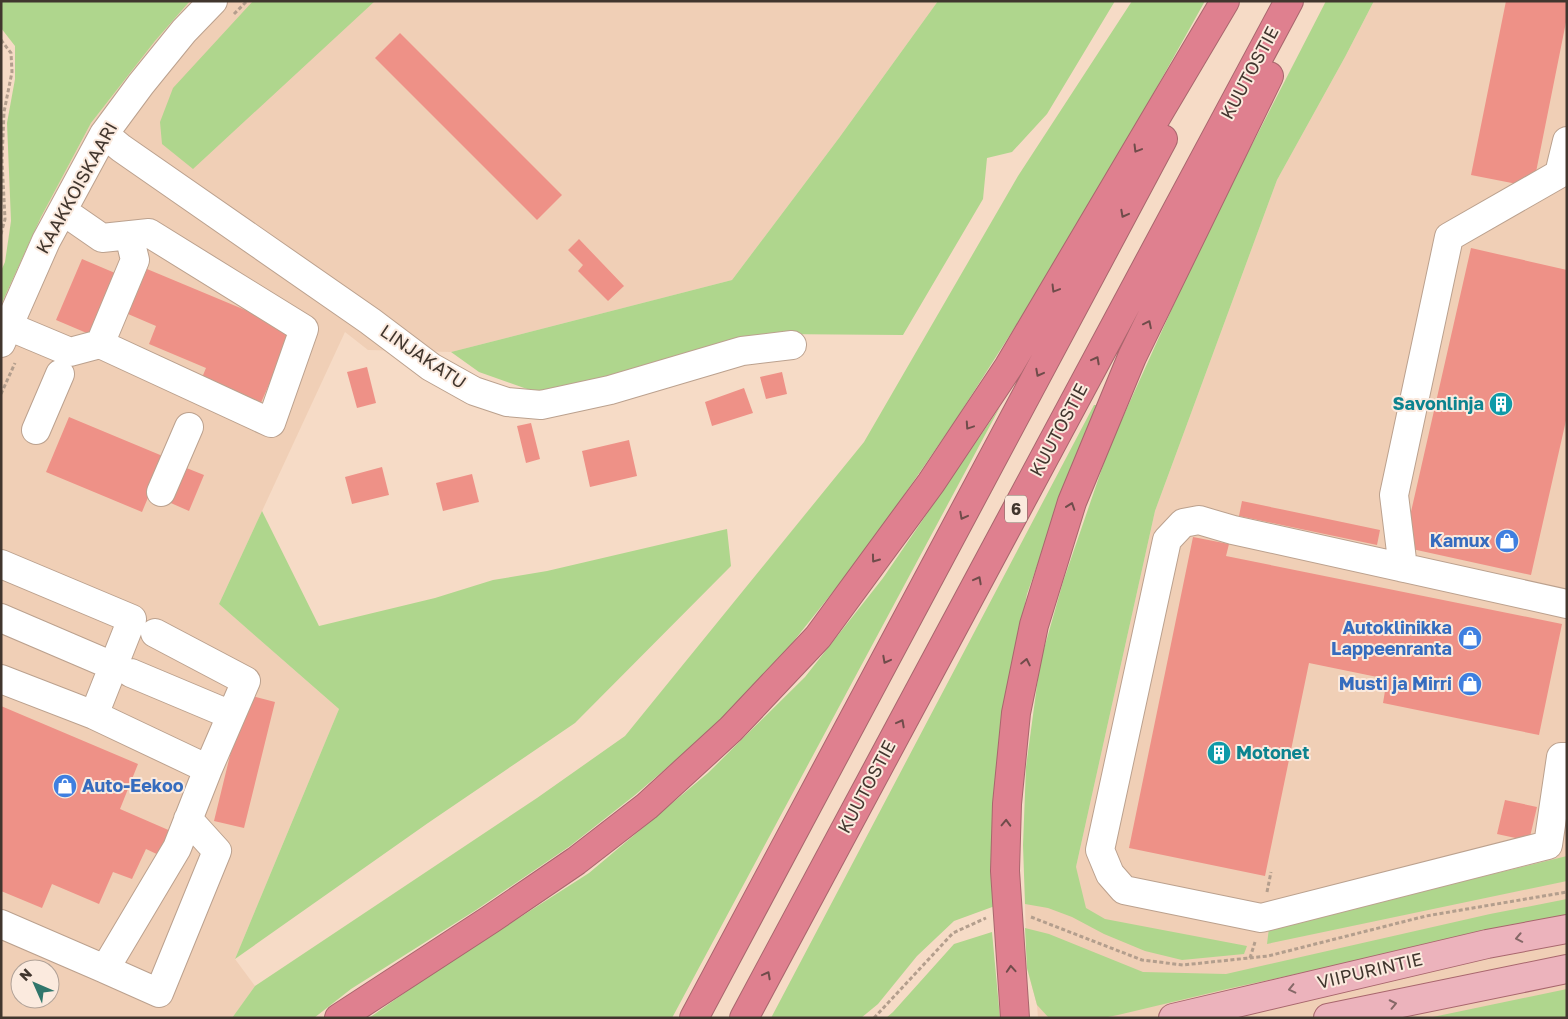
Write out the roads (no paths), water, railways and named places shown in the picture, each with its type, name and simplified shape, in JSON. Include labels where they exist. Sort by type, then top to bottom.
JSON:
[{"type":"highway","points":[[339,1018],[576,861],[647,806],[731,729],[818,637],[931,483],[1009,366],[1225,1]]},
{"type":"highway","points":[[694,1018],[1237,1]]},
{"type":"highway","name":"KUUTOSTIE","points":[[744,1018],[1289,1]]},
{"type":"highway","points":[[1014,1018],[1004,871],[1007,804],[1016,713],[1034,625],[1072,502],[1132,357],[1306,1]]},
{"type":"main road","name":"VIIPURINTIE","points":[[1173,1018],[1477,947],[1567,929]]},
{"type":"main road","name":"VIIPURINTIE","points":[[1328,1018],[1567,969]]},
{"type":"street","name":"KAAKKOISKAARI","points":[[12,334],[46,241],[104,134],[184,31],[223,8]]},
{"type":"street","name":"LINJAKATU","points":[[104,134],[121,148],[362,316],[431,367],[474,392],[507,402],[540,405],[610,390],[742,352],[792,345]]},
{"type":"street","points":[[1402,568],[1394,495],[1449,236],[1563,175],[1567,141]]},
{"type":"street","points":[[12,334],[70,352],[100,344],[271,422],[304,329],[149,233],[102,238],[62,211]]},
{"type":"street","points":[[100,344],[136,260],[129,235]]},
{"type":"street","points":[[36,430],[60,374]]},
{"type":"street","points":[[161,492],[190,427]]},
{"type":"street","points":[[1567,604],[1233,530],[1199,520],[1183,523],[1167,540],[1100,850],[1110,874],[1124,890],[1261,918],[1548,845],[1561,757],[1567,757]]},
{"type":"street","points":[[1,564],[132,619],[122,669],[94,715]]},
{"type":"street","points":[[1,618],[231,715]]},
{"type":"street","points":[[105,969],[176,848],[246,681],[155,633]]},
{"type":"street","points":[[1,678],[94,715],[208,769]]},
{"type":"street","points":[[1,924],[159,993],[217,851],[188,819]]},
{"type":"place","name":"Savonlinja","points":[[1501,404]]},
{"type":"place","name":"Kamux","points":[[1507,541]]},
{"type":"place","name":"Autoklinikka Lappeenranta","points":[[1470,638]]},
{"type":"place","name":"Musti ja Mirri","points":[[1470,684]]},
{"type":"place","name":"Motonet","points":[[1219,753]]},
{"type":"place","name":"Auto-Eekoo","points":[[65,786]]}]
